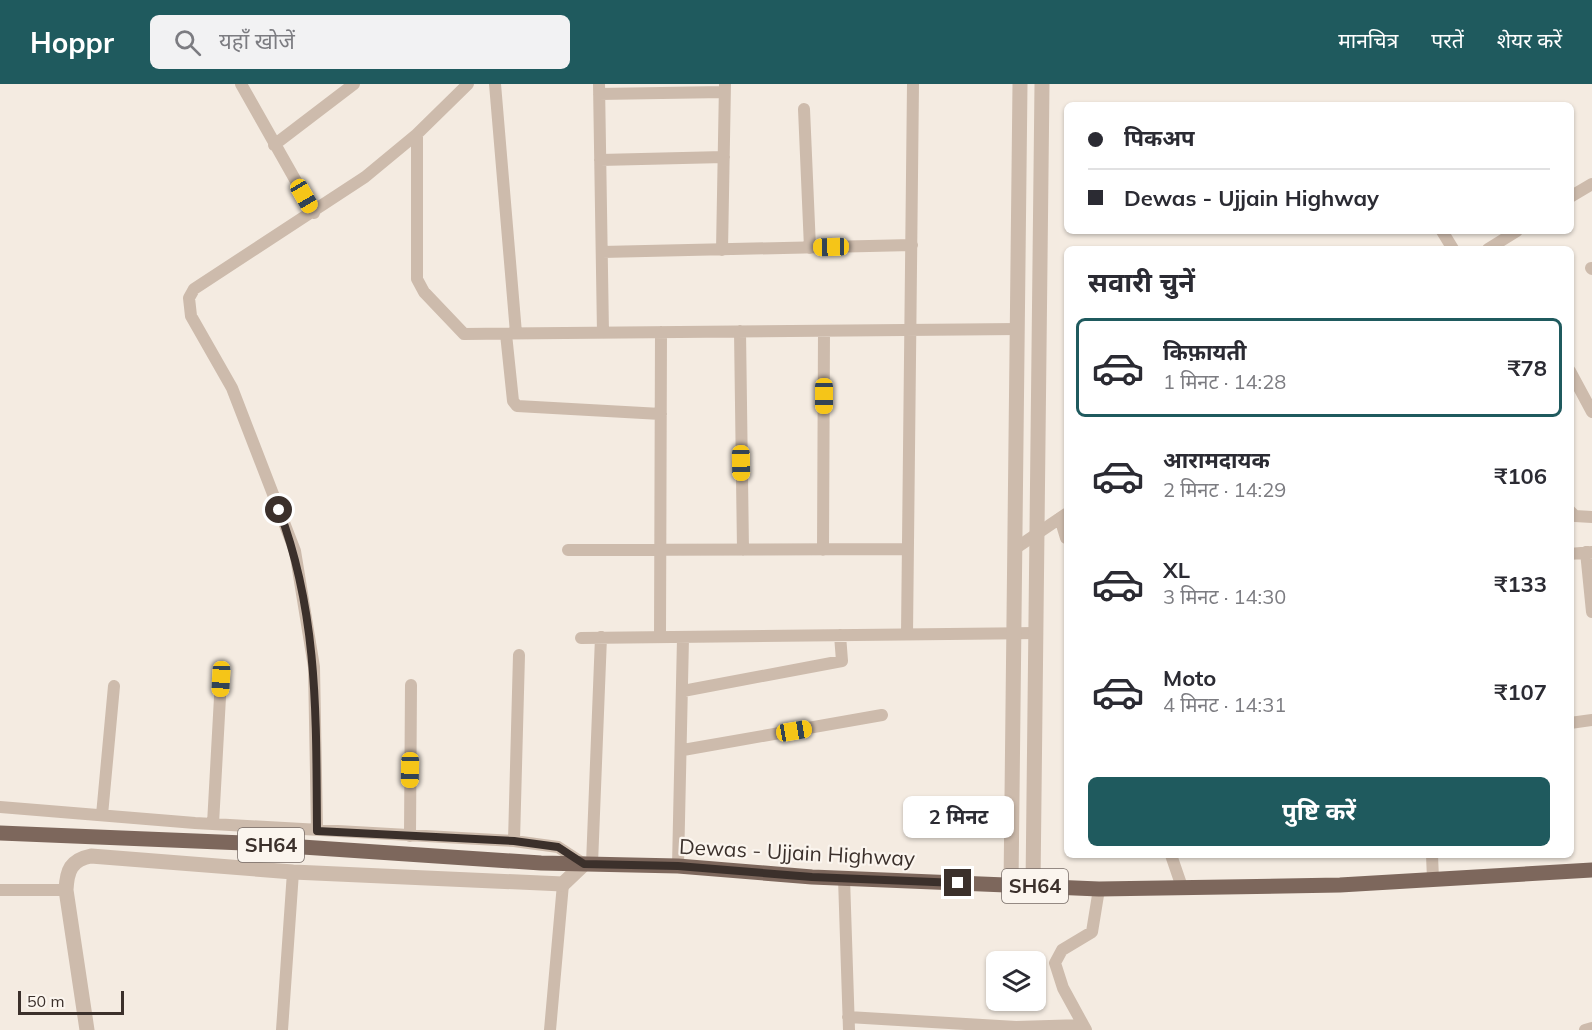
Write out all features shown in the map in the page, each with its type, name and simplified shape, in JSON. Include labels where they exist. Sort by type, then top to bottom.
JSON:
[{"type":"main road","name":"Dewas - Ujjain Highway","points":[[0,833],[244,843],[541,862],[678,866],[844,878],[1099,889],[1340,885],[1592,870]]},
{"type":"street","points":[[242,84],[314,213]]},
{"type":"street","points":[[274,145],[354,84]]},
{"type":"street","points":[[317,831],[314,667],[295,551],[231,388],[191,316],[189,298],[194,289],[314,213],[365,177],[417,134],[468,84]]},
{"type":"street","points":[[495,84],[511,333],[513,401],[517,406],[661,414]]},
{"type":"street","points":[[907,634],[913,84]]},
{"type":"street","points":[[1011,886],[1020,84]]},
{"type":"street","points":[[1033,886],[1042,84]]},
{"type":"street","points":[[603,333],[599,89],[724,88],[722,250]]},
{"type":"street","points":[[804,109],[810,248]]},
{"type":"street","points":[[417,134],[417,279],[424,292],[464,334],[1040,328]]},
{"type":"street","points":[[600,160],[724,158]]},
{"type":"street","points":[[1574,195],[1592,184]]},
{"type":"street","points":[[1493,246],[1512,234]]},
{"type":"street","points":[[602,252],[912,245]]},
{"type":"street","points":[[823,550],[824,331]]},
{"type":"street","points":[[660,637],[661,332]]},
{"type":"street","points":[[740,332],[743,550]]},
{"type":"street","points":[[1574,377],[1587,395],[1592,412]]},
{"type":"street","points":[[1574,515],[1592,517]]},
{"type":"street","points":[[1016,548],[1063,516]]},
{"type":"street","points":[[568,550],[908,549]]},
{"type":"street","points":[[1574,554],[1589,552],[1592,612]]},
{"type":"street","points":[[581,638],[1036,633]]},
{"type":"street","points":[[683,691],[842,661],[840,635]]},
{"type":"street","points":[[87,1030],[66,890],[70,868],[77,859],[91,855],[293,872],[563,884],[588,864],[601,637]]},
{"type":"street","points":[[678,866],[683,750],[684,638]]},
{"type":"street","points":[[514,841],[519,655]]},
{"type":"street","points":[[213,824],[221,679]]},
{"type":"street","points":[[410,836],[411,685]]},
{"type":"street","points":[[102,816],[114,686]]},
{"type":"street","points":[[683,750],[882,715]]},
{"type":"street","points":[[1574,722],[1592,720]]},
{"type":"street","points":[[0,807],[317,831],[514,841],[558,847],[588,864]]},
{"type":"street","points":[[1172,858],[1182,888]]},
{"type":"street","points":[[1432,858],[1433,879]]},
{"type":"street","points":[[282,1030],[293,872]]},
{"type":"street","points":[[844,878],[849,1030]]},
{"type":"street","points":[[550,1030],[563,884]]},
{"type":"street","points":[[848,1017],[934,1027],[1085,1028],[1056,973],[1055,963],[1062,950],[1092,932],[1099,889]]},
{"type":"street","points":[[0,890],[66,890]]},
{"type":"street","points":[[1585,1030],[1592,1028]]},
{"type":"route","points":[[279,510],[295,551],[314,667],[317,831],[514,841],[558,847],[584,864],[678,866],[812,877],[958,883]]}]
